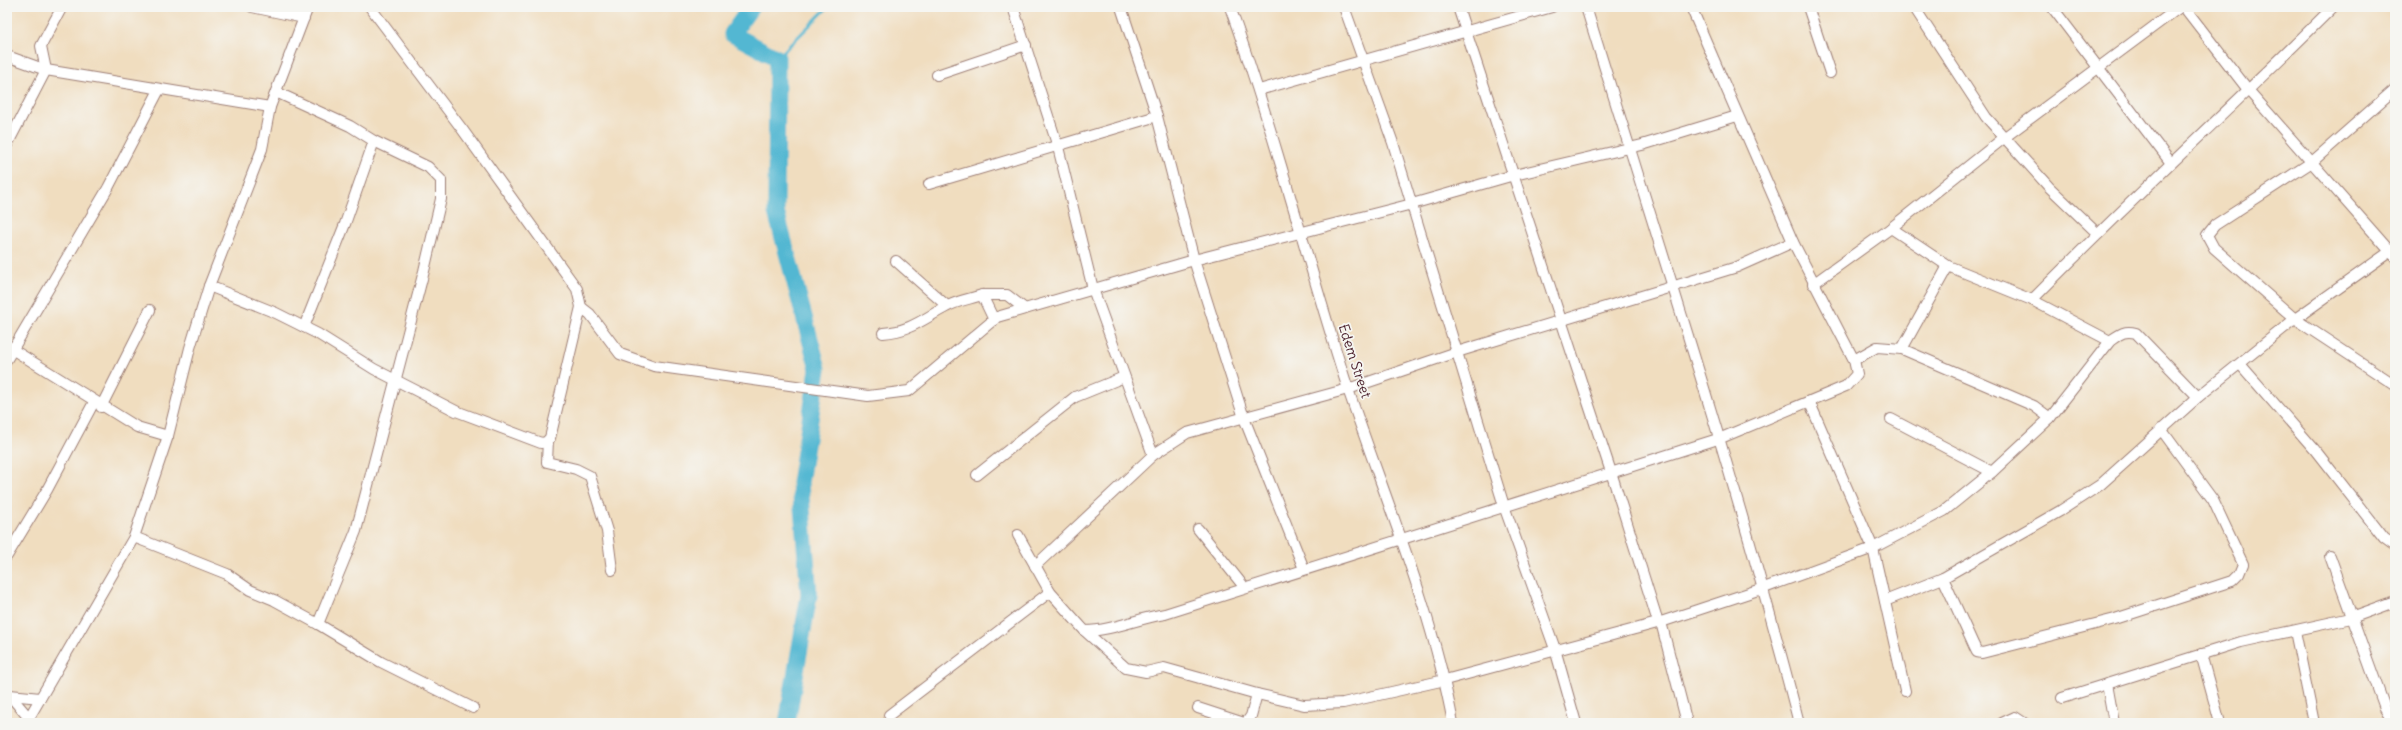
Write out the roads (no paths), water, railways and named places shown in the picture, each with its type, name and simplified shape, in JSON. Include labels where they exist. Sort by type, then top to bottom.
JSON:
[{"type":"street","points":[[7,145],[46,70],[41,46],[62,7]]},
{"type":"street","points":[[252,7],[304,18]]},
{"type":"street","points":[[9,694],[28,720],[134,537],[168,436],[190,348],[209,286],[262,149],[270,107],[308,7]]},
{"type":"street","points":[[370,7],[577,289],[581,308],[548,440],[547,462],[576,469],[590,476],[607,531],[612,570]]},
{"type":"street","points":[[1013,7],[1058,147],[1093,289],[1153,455]]},
{"type":"street","points":[[1121,7],[1157,116],[1194,260],[1244,418],[1304,569]]},
{"type":"street","name":"Edem Street","points":[[1230,7],[1260,90],[1300,233],[1348,389],[1401,538],[1445,680],[1453,723]]},
{"type":"street","points":[[1344,7],[1393,143],[1504,506],[1555,649],[1576,723]]},
{"type":"street","points":[[1458,7],[1660,622],[1687,723]]},
{"type":"street","points":[[1260,90],[1552,7]]},
{"type":"street","points":[[1586,7],[1672,287],[1721,438],[1764,588],[1799,723]]},
{"type":"street","points":[[1085,632],[1100,631],[1144,617],[1165,614],[1401,538],[1721,438],[1846,386],[1854,379],[1857,374],[1854,360],[1813,284],[1793,242],[1737,116],[1691,7]]},
{"type":"street","points":[[1808,7],[1830,73]]},
{"type":"street","points":[[1914,7],[1986,117],[2049,187],[2097,233]]},
{"type":"street","points":[[2052,7],[2097,68],[2171,163]]},
{"type":"street","points":[[1813,284],[1891,228],[2005,137],[2180,7]]},
{"type":"street","points":[[1886,601],[1943,578],[2046,519],[2100,485],[2161,428],[2295,319],[2393,253],[2249,91],[2184,7]]},
{"type":"street","points":[[2032,300],[2097,233],[2249,91],[2333,7]]},
{"type":"street","points":[[937,75],[1026,45]]},
{"type":"street","points":[[7,56],[46,70],[159,90],[270,107]]},
{"type":"street","points":[[2395,89],[2312,162],[2215,225],[2207,236],[2214,248],[2295,319],[2395,385]]},
{"type":"street","points":[[7,359],[10,348],[108,188],[159,90]]},
{"type":"street","points":[[276,92],[350,126],[374,141],[428,167],[441,180],[441,199],[356,531],[318,624]]},
{"type":"street","points":[[929,184],[1058,147],[1157,116]]},
{"type":"street","points":[[581,308],[590,314],[620,354],[654,366],[868,396],[909,391],[994,320],[1026,309],[1194,260],[1412,204],[1514,175],[1629,148],[1737,116]]},
{"type":"street","points":[[304,327],[345,224],[374,141]]},
{"type":"street","points":[[1891,228],[1948,266],[2032,300],[2110,342]]},
{"type":"street","points":[[1036,566],[1153,455],[1187,433],[1348,389],[1457,352],[1737,267],[1793,242]]},
{"type":"street","points":[[896,261],[947,306]]},
{"type":"street","points":[[1902,350],[1948,266]]},
{"type":"street","points":[[209,286],[276,313],[304,327],[395,379],[456,411],[541,443],[548,440]]},
{"type":"street","points":[[982,295],[994,320]]},
{"type":"street","points":[[884,333],[900,332],[912,327],[947,306],[982,295],[1007,295],[1026,309]]},
{"type":"street","points":[[7,556],[98,404],[150,310]]},
{"type":"street","points":[[1018,535],[1050,592],[1085,632],[1126,668],[1146,672],[1164,668],[1257,694],[1304,705],[1343,702],[1445,680],[1555,649],[1660,622],[1764,588],[1873,548],[1944,511],[1992,472],[2050,418],[2110,342],[2121,333],[2127,331],[2136,334],[2198,397]]},
{"type":"street","points":[[1854,360],[1877,347],[1902,350],[2034,406],[2050,418]]},
{"type":"street","points":[[10,348],[137,427],[168,436]]},
{"type":"street","points":[[2240,364],[2315,450],[2384,538],[2395,547]]},
{"type":"street","points":[[977,476],[1075,397],[1124,377]]},
{"type":"street","points":[[1809,401],[1873,548],[1886,601],[1904,691]]},
{"type":"street","points":[[1890,419],[1992,472]]},
{"type":"street","points":[[1943,578],[1977,652],[1982,653],[2115,619],[2232,581],[2239,574],[2243,564],[2213,500],[2161,428]]},
{"type":"street","points":[[1198,529],[1245,588]]},
{"type":"street","points":[[134,537],[227,574],[250,590],[274,600],[318,624],[381,662],[473,708]]},
{"type":"street","points":[[2330,556],[2351,618],[2385,708],[2394,723]]},
{"type":"street","points":[[889,715],[1050,592]]},
{"type":"street","points":[[2062,698],[2241,642],[2351,618],[2395,602]]},
{"type":"street","points":[[2295,631],[2314,723]]},
{"type":"street","points":[[2201,654],[2220,723]]},
{"type":"street","points":[[2107,684],[2114,723]]},
{"type":"street","points":[[9,694],[40,698]]},
{"type":"street","points":[[1198,708],[1245,723],[1251,716],[1257,694]]},
{"type":"street","points":[[2002,723],[2015,717],[2024,723]]},
{"type":"waterway","points":[[751,7],[732,34],[777,58],[776,212],[818,369],[800,483],[809,595],[787,723]]},
{"type":"waterway","points":[[777,58],[828,7]]}]
